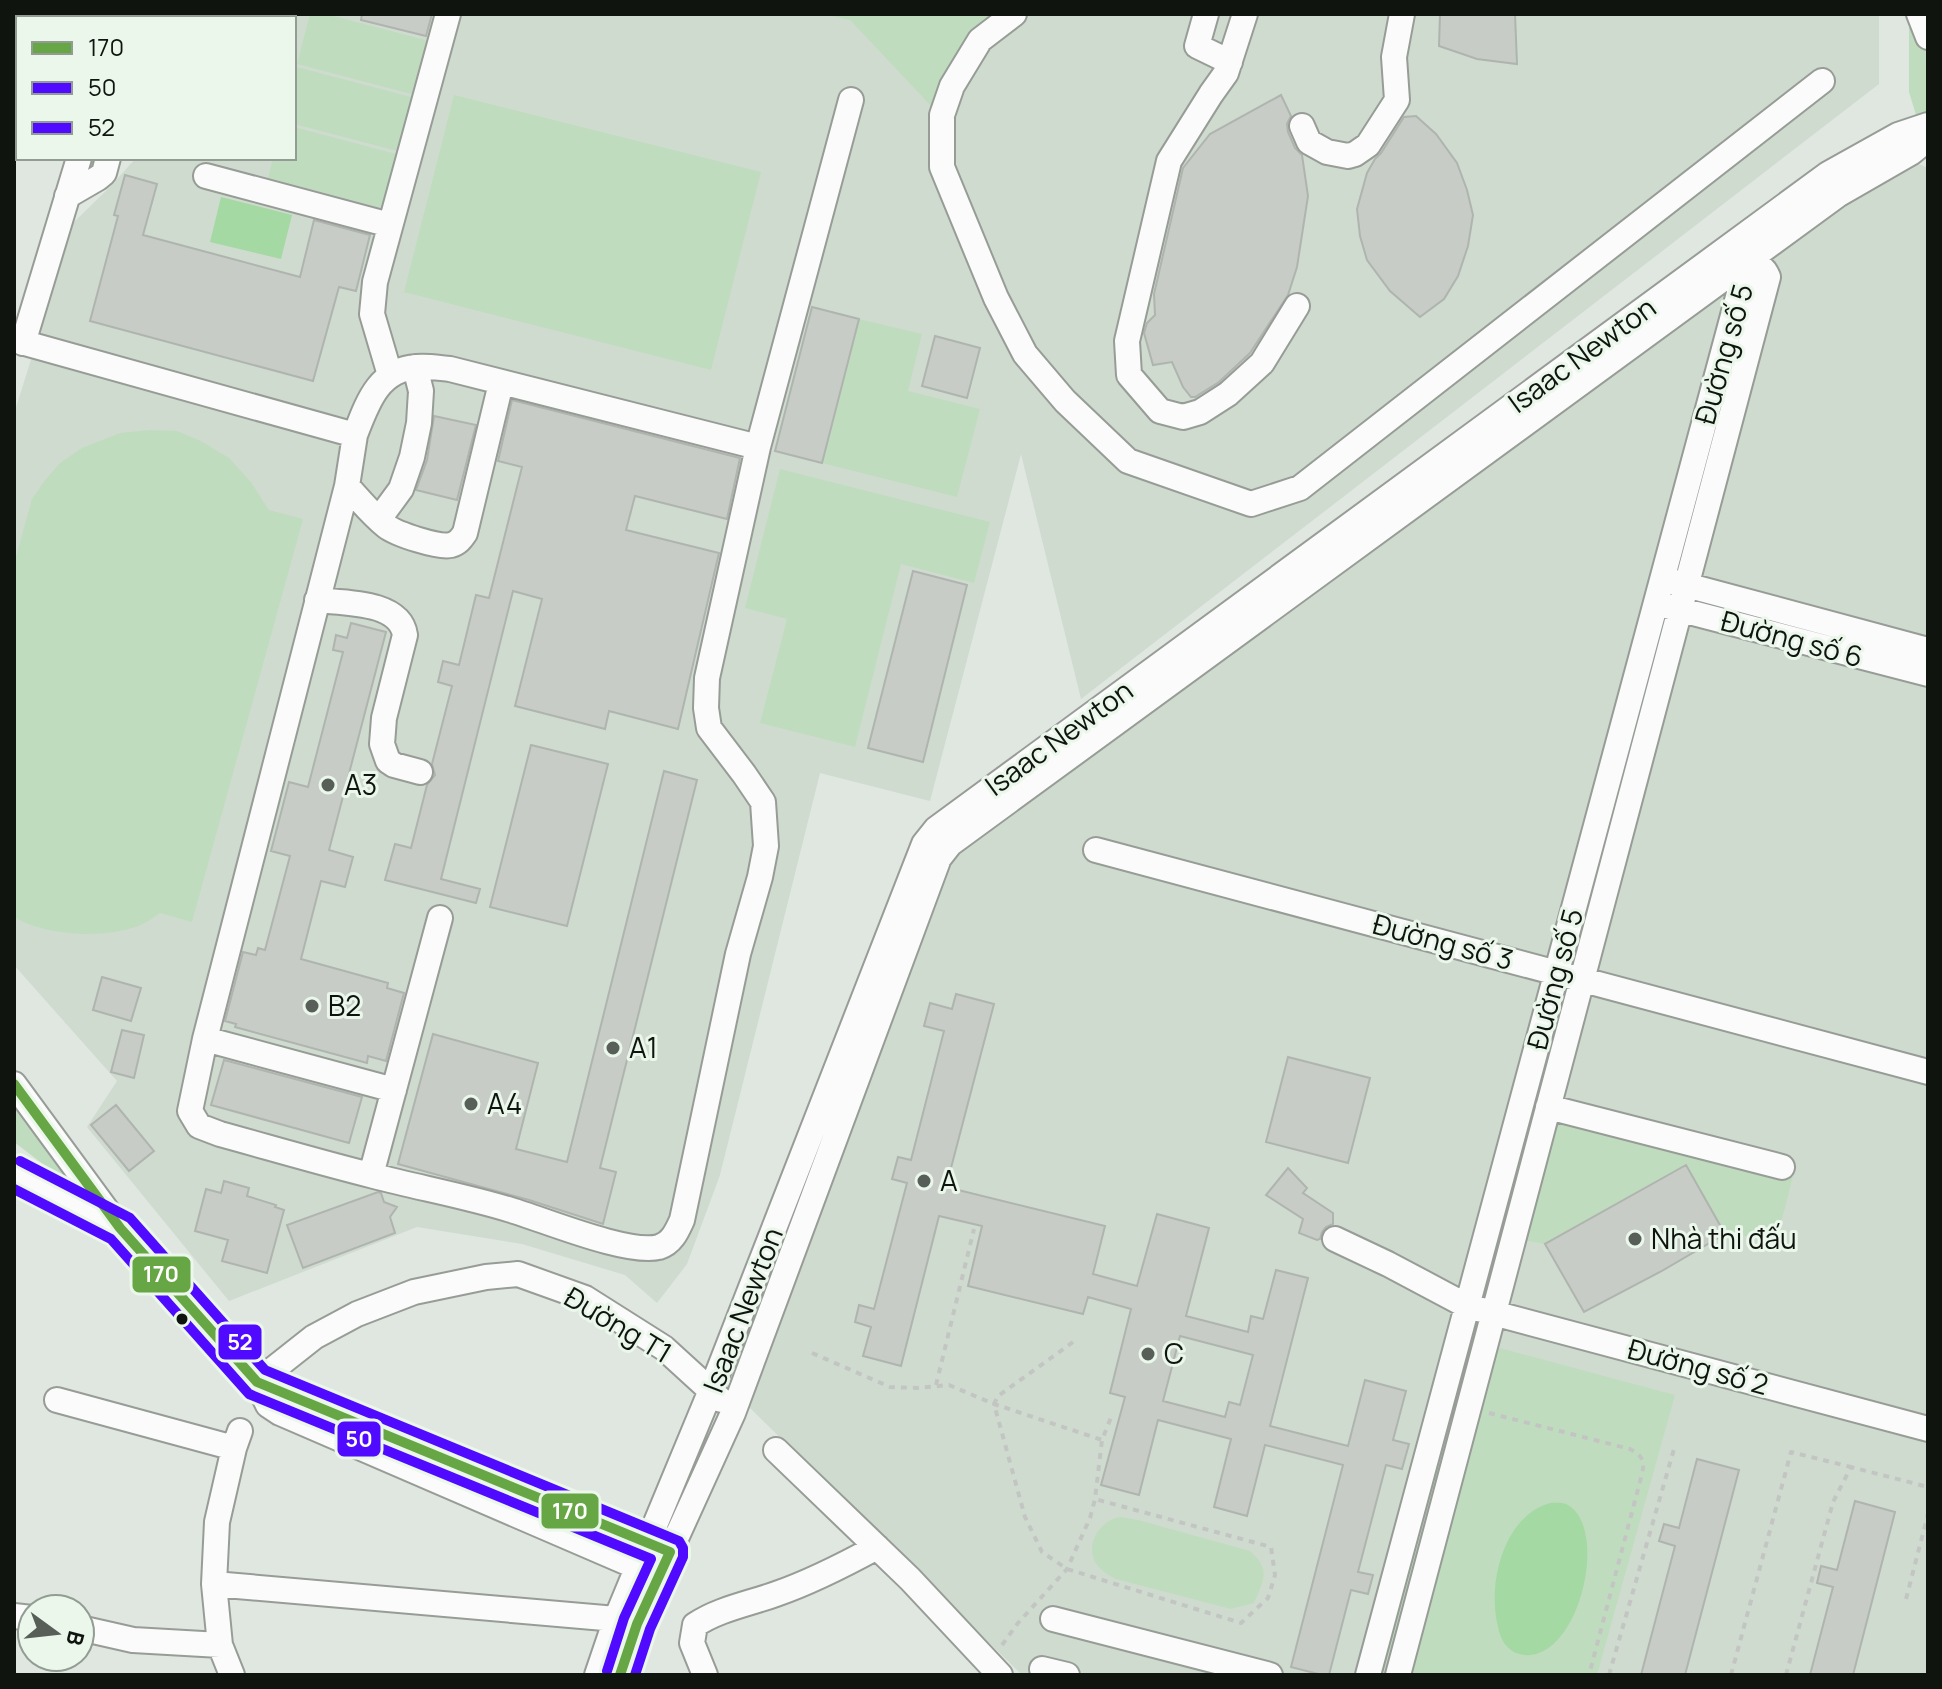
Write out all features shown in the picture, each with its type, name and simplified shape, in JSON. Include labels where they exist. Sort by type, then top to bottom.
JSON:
[{"type":"street","points":[[390,375],[372,314],[375,282],[448,14]]},
{"type":"street","points":[[1014,14],[980,40],[952,86],[942,115],[942,167],[996,298],[1025,354],[1065,401],[1128,461],[1251,504],[1300,488],[1822,81]]},
{"type":"street","points":[[1206,14],[1197,46],[1230,62]]},
{"type":"street","points":[[1245,14],[1226,73],[1169,161],[1127,341],[1129,375],[1160,411],[1183,417],[1200,412],[1228,394],[1262,363],[1297,306]]},
{"type":"street","points":[[1302,126],[1309,142],[1327,152],[1348,156],[1368,145],[1397,100],[1394,57],[1402,14]]},
{"type":"street","points":[[1919,14],[1928,37]]},
{"type":"street","points":[[758,447],[450,369],[415,367],[395,372],[383,380],[371,395],[355,435],[347,486],[205,1039],[190,1111],[199,1126],[371,1175],[512,1210],[615,1243],[660,1247],[673,1238],[682,1220],[738,954],[766,846],[763,802],[709,728],[707,678],[758,447],[851,100]]},
{"type":"street","name":"Isaac Newton","points":[[659,1547],[711,1390],[924,844],[936,829],[1828,174],[1898,135],[1928,125]]},
{"type":"street","name":"Isaac Newton","points":[[597,1675],[616,1619],[648,1572],[733,1413],[939,858],[950,844],[1839,194],[1912,152],[1928,139]]},
{"type":"street","points":[[78,160],[19,342],[355,435]]},
{"type":"street","points":[[67,196],[104,173],[107,160]]},
{"type":"street","points":[[206,176],[390,225]]},
{"type":"street","name":"Đường số 5","points":[[1398,1675],[1582,980],[1742,282],[1751,267],[1759,266],[1768,277],[1674,582]]},
{"type":"street","points":[[379,519],[401,489],[412,457],[421,391],[415,367]]},
{"type":"street","points":[[347,486],[387,527],[400,534],[442,545],[460,541],[465,533],[501,383]]},
{"type":"street","name":"Đường số 6","points":[[1674,582],[1928,650]]},
{"type":"street","points":[[317,600],[382,609],[403,624],[405,635],[384,718],[382,744],[388,761],[420,772]]},
{"type":"street","name":"Đường số 5","points":[[1368,1675],[1557,973],[1668,606]]},
{"type":"street","name":"Đường số 6","points":[[1668,606],[1928,674]]},
{"type":"street","name":"Đường số 3","points":[[1096,850],[1928,1072]]},
{"type":"street","points":[[371,1175],[440,918]]},
{"type":"street","points":[[205,1039],[394,1090]]},
{"type":"street","points":[[14,1084],[120,1228],[257,1382],[268,1405],[280,1413],[648,1572]]},
{"type":"street","points":[[1548,1107],[1782,1167]]},
{"type":"street","points":[[14,1173],[120,1228]]},
{"type":"street","name":"Đường số 2","points":[[1335,1239],[1467,1306],[1928,1429]]},
{"type":"street","name":"Đường T1","points":[[257,1382],[314,1337],[357,1314],[414,1292],[486,1277],[518,1274],[585,1298],[664,1348],[733,1413]]},
{"type":"street","points":[[257,1382],[659,1547]]},
{"type":"street","points":[[57,1400],[237,1439],[217,1522],[214,1584],[220,1645],[232,1675]]},
{"type":"street","points":[[776,1450],[910,1579],[995,1671]]},
{"type":"street","points":[[705,1675],[692,1643],[695,1625],[710,1615],[812,1581],[877,1547]]},
{"type":"street","name":"Isaac Newton","points":[[620,1675],[637,1624],[648,1572]]},
{"type":"street","points":[[214,1584],[616,1619]]},
{"type":"street","points":[[1053,1619],[1270,1675]]},
{"type":"street","points":[[96,1632],[133,1640],[220,1645]]},
{"type":"street","points":[[1042,1669],[1067,1675]]},
{"type":"path","points":[[936,1385],[974,1229]]},
{"type":"path","points":[[1073,1342],[998,1396],[994,1404],[1025,1517],[1042,1552],[1067,1569],[1241,1623],[1268,1598],[1275,1575],[1271,1547],[1095,1499]]},
{"type":"path","points":[[812,1353],[890,1387],[949,1385],[994,1404],[1102,1440]]},
{"type":"path","points":[[1485,1413],[1630,1449],[1642,1456],[1642,1474],[1589,1675]]},
{"type":"path","points":[[995,1671],[1018,1623],[1067,1569],[1090,1518],[1102,1440],[1112,1415]]},
{"type":"path","points":[[1609,1675],[1674,1449]]},
{"type":"path","points":[[1731,1675],[1791,1452],[1928,1487]]},
{"type":"path","points":[[1786,1675],[1833,1502],[1851,1467]]},
{"type":"path","points":[[1906,1599],[1928,1514]]},
{"type":"shaded area","points":[[240,14],[1879,14],[1879,84],[1081,699],[1021,454],[930,801],[820,773],[720,1175],[687,1264],[657,1303],[625,1275],[522,1244],[417,1227],[229,1301],[87,1127],[117,1081],[14,965],[14,414],[74,222],[134,160],[296,160],[296,16]]},
{"type":"shaded area","points":[[310,14],[326,14],[429,41],[415,95],[297,64]]},
{"type":"shaded area","points":[[822,14],[996,14],[973,33],[931,106],[850,20]]},
{"type":"shaded area","points":[[1912,14],[1928,14],[1928,135],[1921,131],[1909,92],[1909,27]]},
{"type":"shaded area","points":[[297,67],[415,98],[401,152],[296,125]]},
{"type":"shaded area","points":[[454,95],[761,172],[711,370],[404,292]]},
{"type":"shaded area","points":[[296,128],[400,155],[386,209],[268,178],[272,160],[296,160]]},
{"type":"shaded area","points":[[1897,155],[1928,168],[1928,1675],[1022,1675],[749,1407],[943,861]]},
{"type":"shaded area","points":[[221,197],[292,215],[281,259],[210,242]]},
{"type":"shaded area","points":[[859,319],[922,334],[908,391],[980,409],[957,497],[822,463]]},
{"type":"shaded area","points":[[177,431],[201,441],[229,458],[251,482],[269,510],[303,519],[192,922],[160,913],[141,925],[109,933],[58,932],[14,917],[14,564],[32,499],[60,463],[82,448],[120,433]]},
{"type":"shaded area","points":[[780,469],[990,522],[974,583],[901,564],[855,747],[760,723],[787,619],[745,608]]},
{"type":"shaded area","points":[[14,1096],[72,1178],[56,1174],[14,1142]]},
{"type":"shaded area","points":[[1559,1114],[1793,1176],[1777,1239],[1725,1234],[1686,1165],[1545,1244],[1523,1240]]},
{"type":"shaded area","points":[[1472,1345],[1476,1347],[1392,1675],[1381,1675],[1468,1349]]},
{"type":"shaded area","points":[[1496,1347],[1675,1395],[1597,1675],[1409,1675]]},
{"type":"shaded area","points":[[1550,1503],[1568,1505],[1581,1519],[1587,1541],[1587,1567],[1571,1620],[1557,1641],[1540,1653],[1519,1654],[1508,1647],[1499,1631],[1495,1610],[1497,1573],[1502,1554],[1520,1522],[1534,1510]]},
{"type":"shaded area","points":[[1121,1517],[1250,1551],[1261,1563],[1264,1575],[1254,1603],[1231,1609],[1107,1574],[1095,1562],[1092,1547],[1101,1527]]},
{"type":"building","points":[[362,14],[432,14],[426,36],[361,20]]},
{"type":"building","points":[[1440,14],[1515,14],[1517,64],[1477,59],[1439,46]]},
{"type":"building","points":[[1281,95],[1291,116],[1287,124],[1288,132],[1302,155],[1308,196],[1297,267],[1288,295],[1250,353],[1219,382],[1191,397],[1172,362],[1153,365],[1144,333],[1147,323],[1155,315],[1154,294],[1183,168],[1210,134]]},
{"type":"building","points":[[1416,116],[1436,134],[1457,163],[1473,215],[1468,246],[1458,276],[1444,299],[1420,317],[1390,291],[1367,260],[1357,209],[1367,173],[1375,159],[1404,117]]},
{"type":"building","points":[[125,175],[157,184],[143,235],[300,277],[314,220],[370,235],[356,291],[339,287],[313,381],[90,321],[118,216],[114,215]]},
{"type":"building","points":[[812,307],[859,319],[822,463],[775,451]]},
{"type":"building","points":[[935,336],[980,348],[967,398],[922,386]]},
{"type":"building","points":[[512,400],[740,458],[727,519],[635,496],[626,530],[719,553],[678,729],[609,711],[605,729],[515,706],[542,599],[513,591],[441,879],[480,889],[476,903],[385,880],[395,844],[411,848],[427,785],[435,775],[432,764],[452,686],[438,682],[443,661],[459,665],[476,595],[489,598],[522,467],[498,461]]},
{"type":"building","points":[[434,416],[476,425],[457,500],[416,490],[427,460]]},
{"type":"building","points":[[913,571],[967,585],[923,762],[868,748]]},
{"type":"building","points":[[351,623],[386,632],[329,850],[353,857],[345,887],[321,881],[301,959],[388,983],[387,988],[404,993],[386,1061],[368,1056],[367,1063],[235,1027],[236,1024],[225,1021],[243,952],[256,955],[258,948],[265,950],[290,856],[271,851],[289,782],[308,787],[343,652],[333,650],[336,635],[347,638]]},
{"type":"building","points":[[531,745],[608,764],[567,926],[490,907]]},
{"type":"building","points":[[664,771],[697,780],[600,1168],[616,1172],[603,1224],[398,1164],[433,1034],[538,1063],[516,1149],[567,1162]]},
{"type":"building","points":[[102,977],[141,988],[131,1021],[93,1010]]},
{"type":"building","points":[[956,994],[994,1004],[946,1187],[1105,1226],[1093,1274],[1137,1286],[1157,1214],[1209,1228],[1186,1316],[1248,1332],[1251,1316],[1263,1319],[1276,1270],[1308,1278],[1270,1426],[1348,1446],[1365,1380],[1406,1391],[1393,1440],[1409,1444],[1402,1469],[1386,1465],[1358,1572],[1373,1575],[1368,1594],[1351,1590],[1329,1675],[1291,1667],[1343,1465],[1265,1445],[1247,1516],[1214,1507],[1231,1439],[1158,1420],[1139,1495],[1101,1485],[1125,1397],[1110,1393],[1131,1309],[1088,1297],[1083,1314],[968,1286],[982,1226],[939,1216],[901,1366],[863,1356],[871,1327],[855,1322],[859,1305],[874,1309],[907,1183],[892,1179],[898,1157],[911,1160],[944,1031],[924,1026],[930,1003],[952,1009]],"holes":[[[1180,1336],[1253,1355],[1240,1405],[1229,1402],[1225,1417],[1163,1401]]]},
{"type":"building","points":[[122,1030],[144,1035],[134,1078],[111,1072]]},
{"type":"building","points":[[1288,1057],[1370,1078],[1348,1163],[1266,1142]]},
{"type":"building","points":[[224,1060],[362,1097],[349,1143],[211,1105]]},
{"type":"building","points":[[116,1105],[154,1151],[129,1171],[91,1125]]},
{"type":"building","name":"Nhà thi đấu","points":[[1686,1165],[1725,1234],[1584,1312],[1545,1244]]},
{"type":"building","points":[[1288,1168],[1307,1188],[1303,1193],[1333,1213],[1333,1224],[1326,1227],[1320,1239],[1299,1233],[1303,1219],[1266,1195]]},
{"type":"building","points":[[224,1181],[249,1188],[247,1196],[284,1210],[267,1273],[222,1261],[228,1240],[195,1231],[206,1189],[221,1193]]},
{"type":"building","points":[[378,1192],[384,1202],[397,1207],[390,1217],[395,1233],[303,1268],[287,1225]]},
{"type":"building","points":[[1697,1459],[1739,1470],[1685,1675],[1641,1675],[1675,1546],[1659,1541],[1664,1524],[1679,1528]]},
{"type":"building","points":[[1855,1501],[1895,1512],[1853,1675],[1810,1675],[1833,1587],[1817,1583],[1821,1566],[1837,1570]]},
{"type":"transit line","name":"170","points":[[14,1084],[120,1228],[257,1382],[670,1552],[637,1624],[620,1675]]},
{"type":"transit line","name":"52","points":[[20,1161],[130,1218],[265,1370],[679,1541],[683,1557],[650,1629],[635,1675]]},
{"type":"transit line","name":"50","points":[[14,1189],[111,1239],[249,1394],[651,1559],[624,1618],[607,1671]]},
{"type":"place","name":"A3","points":[[328,785]]},
{"type":"place","name":"B2","points":[[312,1006]]},
{"type":"place","name":"A1","points":[[613,1048]]},
{"type":"place","name":"A4","points":[[471,1104]]},
{"type":"place","name":"A","points":[[924,1181]]},
{"type":"place","name":"Nhà thi đấu","points":[[1635,1239]]},
{"type":"place","name":"C","points":[[1148,1354]]}]
